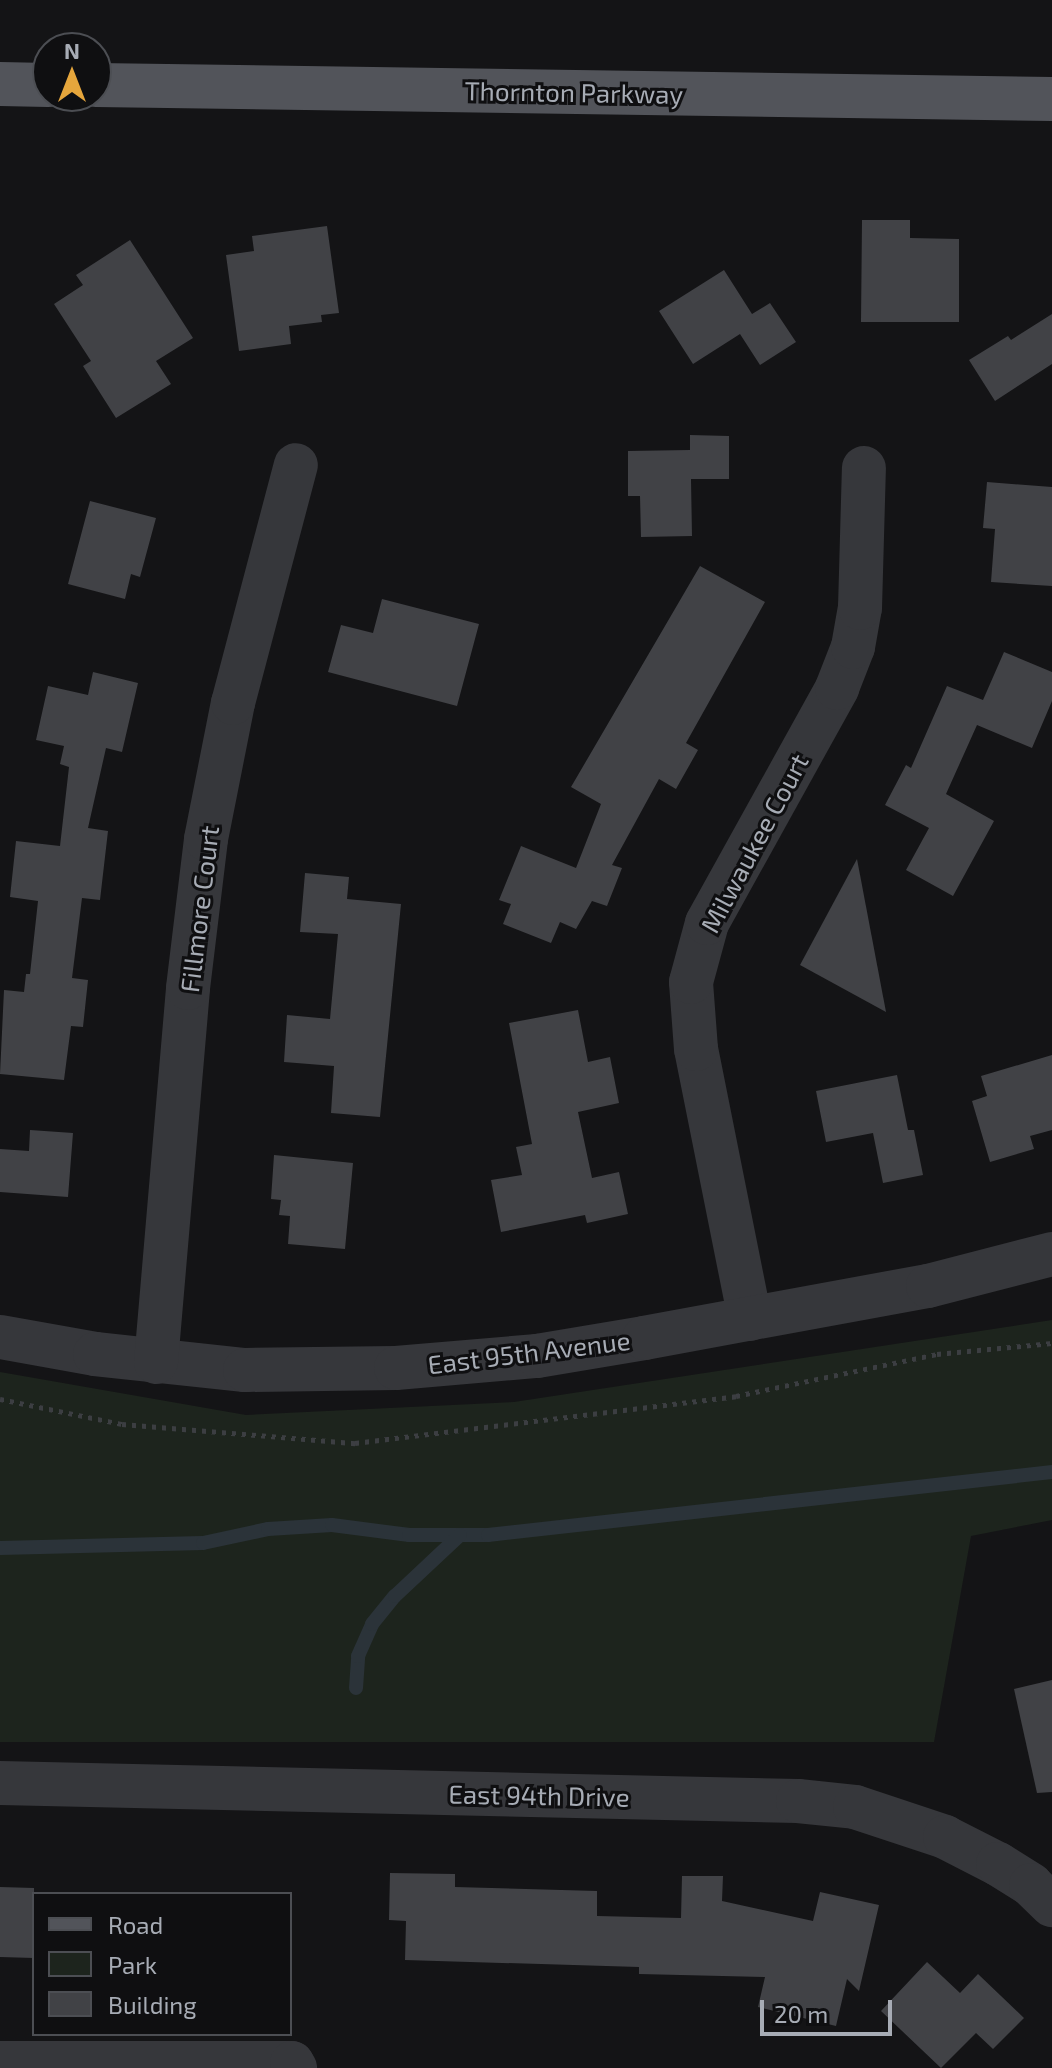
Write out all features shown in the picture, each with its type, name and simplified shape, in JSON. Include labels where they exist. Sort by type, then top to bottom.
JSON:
[{"type":"main road","points":[[0,84],[32,85]]},
{"type":"main road","name":"Thornton Parkway","points":[[112,85],[1052,99]]},
{"type":"street","name":"Fillmore Court","points":[[156,1362],[188,988],[206,839],[233,703],[296,465]]},
{"type":"street","name":"Milwaukee Court","points":[[750,1319],[696,1049],[691,982],[707,923],[837,688],[853,647],[860,608],[864,468]]},
{"type":"street","name":"East 95th Avenue","points":[[0,1337],[156,1362],[245,1370],[396,1368],[537,1356],[750,1319],[928,1286],[1052,1254]]},
{"type":"street","name":"East 94th Drive","points":[[0,1783],[798,1801],[855,1807],[945,1837],[998,1864],[1031,1885],[1052,1905]]},
{"type":"street","points":[[0,2063],[292,2063],[295,2068]]},
{"type":"green space","points":[[1052,1320],[1052,1520],[971,1536],[934,1742],[0,1742],[0,1372],[246,1415],[514,1402]]},
{"type":"building","points":[[862,220],[910,220],[910,238],[959,239],[959,322],[861,322]]},
{"type":"building","points":[[327,226],[339,313],[321,315],[322,322],[289,326],[291,344],[239,351],[226,255],[254,251],[252,236]]},
{"type":"building","points":[[130,240],[193,338],[156,361],[171,384],[116,418],[83,366],[91,361],[54,304],[83,285],[76,275]]},
{"type":"building","points":[[724,270],[752,314],[770,303],[796,342],[760,365],[740,334],[693,364],[659,311]]},
{"type":"building","points":[[1052,314],[1052,364],[995,401],[969,360],[1008,336],[1011,340]]},
{"type":"building","points":[[690,435],[729,436],[729,479],[691,479],[692,536],[641,537],[640,496],[628,496],[628,451],[690,450]]},
{"type":"building","points":[[987,482],[1052,487],[1052,586],[991,582],[995,529],[983,528]]},
{"type":"building","points":[[90,501],[156,518],[140,577],[131,574],[125,599],[68,584]]},
{"type":"building","points":[[700,566],[765,602],[686,743],[698,750],[676,789],[659,779],[612,865],[622,868],[607,906],[592,901],[576,929],[560,922],[551,943],[503,924],[511,904],[499,900],[521,846],[576,868],[601,804],[571,787]]},
{"type":"building","points":[[382,599],[479,624],[457,706],[328,672],[341,625],[373,633]]},
{"type":"building","points":[[1004,652],[1052,672],[1052,701],[1032,748],[977,725],[946,794],[994,821],[953,896],[906,870],[929,828],[885,805],[906,765],[911,768],[947,686],[983,700]]},
{"type":"building","points":[[93,672],[138,683],[122,752],[106,748],[88,828],[108,831],[100,900],[82,898],[72,978],[88,980],[83,1027],[71,1026],[64,1080],[0,1074],[4,990],[24,992],[26,974],[30,974],[38,901],[10,897],[16,841],[60,846],[69,767],[60,764],[64,746],[36,740],[48,686],[88,695]]},
{"type":"building","points":[[857,859],[886,1012],[800,965]]},
{"type":"building","points":[[305,873],[349,877],[347,899],[401,904],[380,1117],[331,1113],[334,1066],[284,1062],[287,1015],[330,1019],[338,934],[300,932]]},
{"type":"building","points":[[578,1010],[588,1062],[610,1057],[619,1103],[578,1112],[592,1178],[619,1172],[628,1214],[587,1223],[585,1215],[501,1232],[491,1180],[522,1175],[516,1147],[532,1144],[509,1023]]},
{"type":"building","points":[[1052,1055],[1052,1130],[1030,1136],[1034,1149],[990,1162],[972,1101],[987,1096],[981,1076]]},
{"type":"building","points":[[897,1075],[908,1130],[914,1130],[923,1175],[883,1183],[873,1133],[826,1142],[816,1091]]},
{"type":"building","points":[[30,1130],[73,1133],[68,1197],[0,1192],[0,1149],[29,1151]]},
{"type":"building","points":[[274,1155],[353,1163],[345,1249],[288,1244],[290,1216],[279,1215],[281,1200],[271,1199]]},
{"type":"building","points":[[1052,1680],[1052,1792],[1037,1793],[1014,1689]]},
{"type":"building","points":[[390,1873],[455,1874],[455,1887],[597,1891],[597,1916],[681,1918],[682,1876],[723,1876],[722,1901],[813,1921],[820,1892],[879,1905],[859,1991],[847,1979],[836,2026],[758,2007],[765,1977],[639,1974],[639,1967],[405,1960],[406,1921],[389,1920]]},
{"type":"building","points":[[0,1887],[34,1888],[32,1958],[0,1957]]},
{"type":"building","points":[[927,1962],[960,1993],[978,1974],[1024,2018],[993,2049],[976,2033],[941,2068],[881,2011]]},
{"type":"waterway","points":[[0,1548],[203,1543],[268,1529],[332,1525],[409,1535],[488,1535],[1052,1472]]},
{"type":"waterway","points":[[356,1688],[358,1656],[372,1624],[395,1596],[460,1535]]}]
